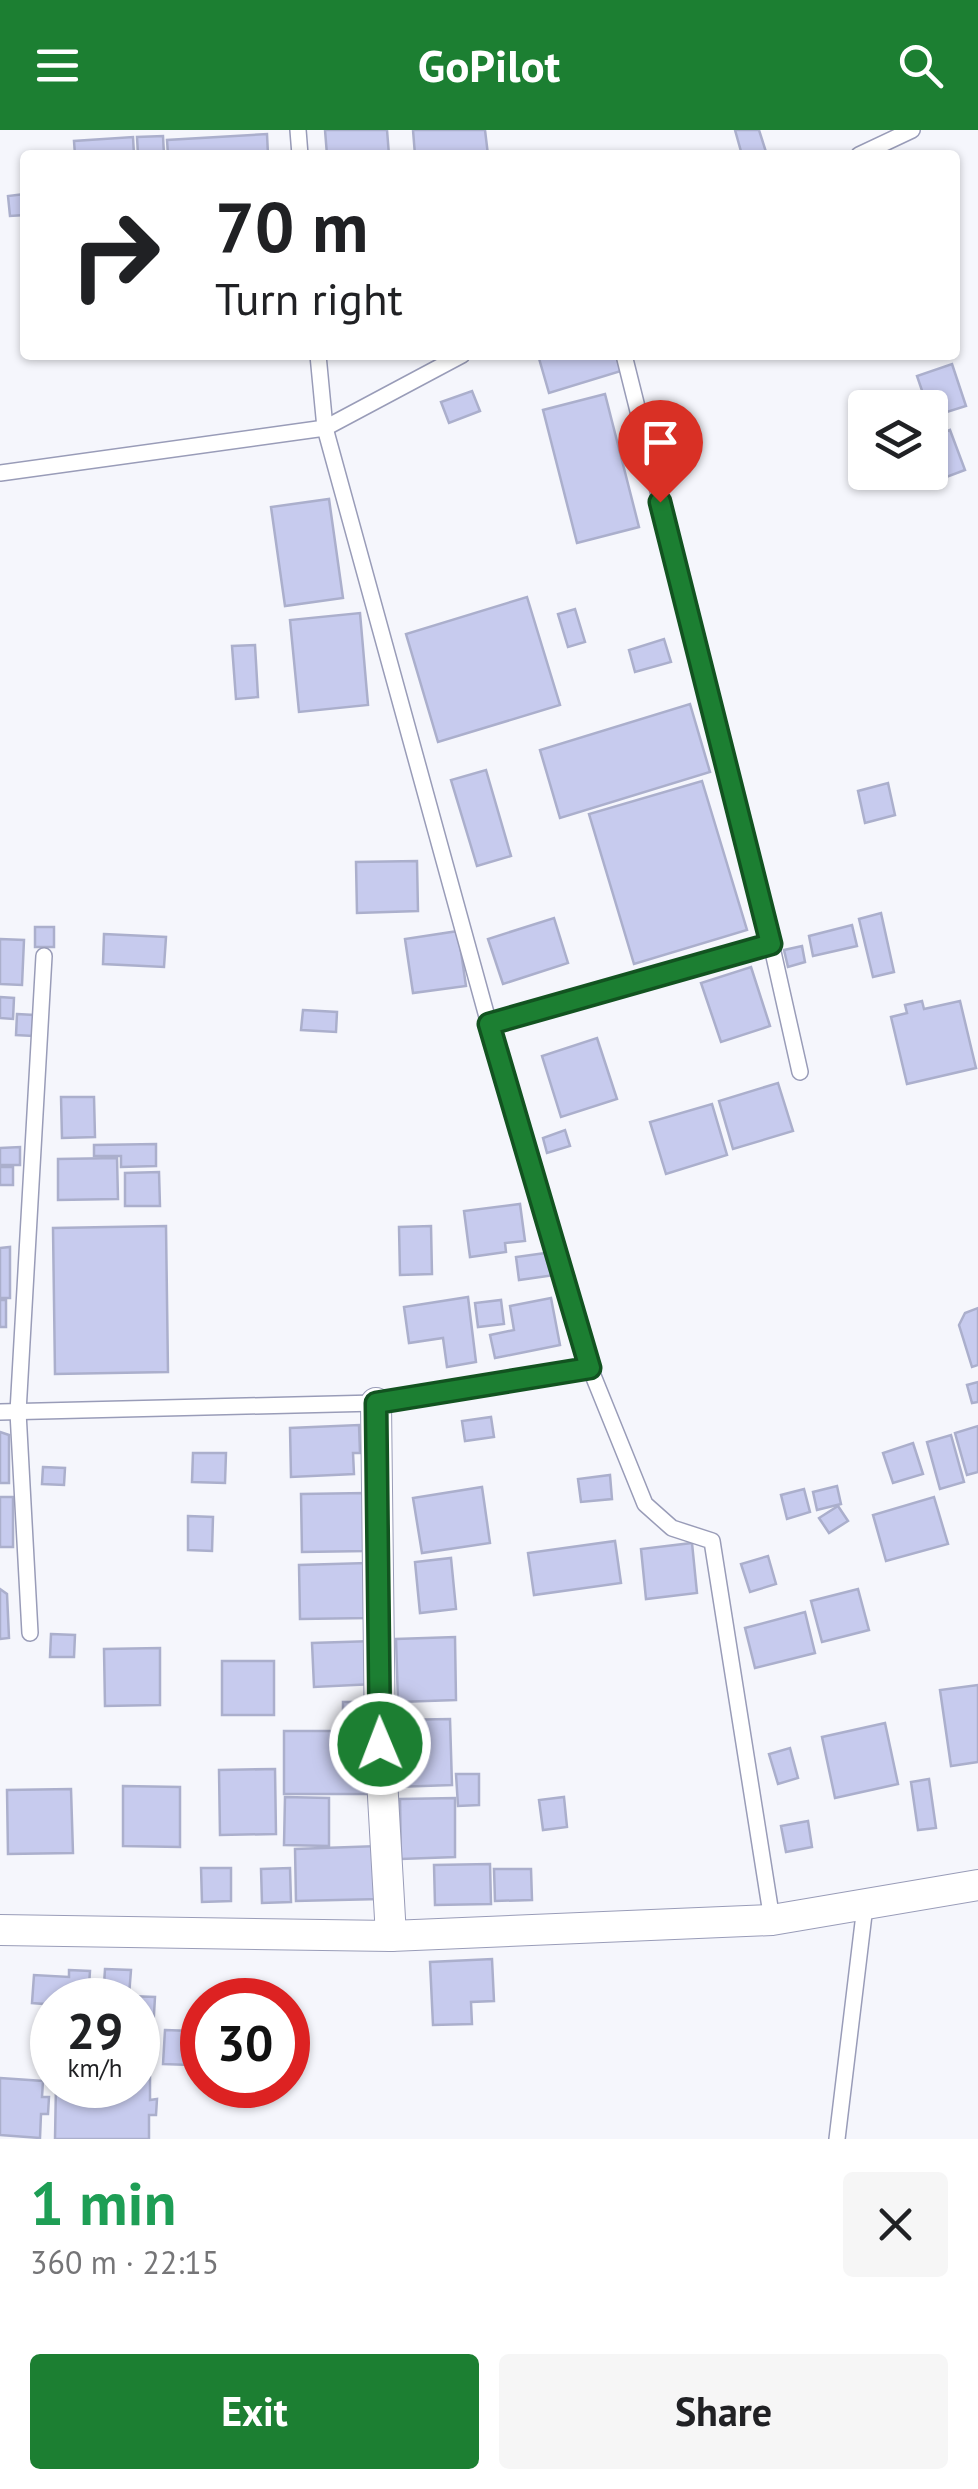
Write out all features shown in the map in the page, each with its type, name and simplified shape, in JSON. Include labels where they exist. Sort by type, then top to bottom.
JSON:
[{"type":"street","points":[[376,1403],[380,1744],[391,1936]]},
{"type":"street","points":[[0,1930],[391,1936],[772,1920],[978,1885]]},
{"type":"lane","points":[[870,150],[912,130]]},
{"type":"lane","points":[[318,360],[325,428],[489,1024],[590,1368],[645,1504],[672,1528],[712,1542],[772,1920]]},
{"type":"lane","points":[[0,473],[325,428],[453,360]]},
{"type":"lane","points":[[625,360],[800,1072]]},
{"type":"lane","points":[[489,1024],[771,944]]},
{"type":"lane","points":[[30,1633],[18,1412],[44,956]]},
{"type":"lane","points":[[0,1412],[376,1403],[590,1368]]},
{"type":"lane","points":[[836,2139],[865,1906]]},
{"type":"building","points":[[325,130],[387,130],[389,150],[327,150]]},
{"type":"building","points":[[413,130],[485,130],[487,150],[415,150]]},
{"type":"building","points":[[735,130],[759,130],[765,150],[741,150]]},
{"type":"building","points":[[267,134],[268,150],[168,150],[167,140]]},
{"type":"building","points":[[163,136],[164,150],[138,150],[137,137]]},
{"type":"building","points":[[133,137],[134,150],[75,150],[74,141]]},
{"type":"building","points":[[20,195],[20,215],[10,216],[8,196]]},
{"type":"building","points":[[539,360],[618,360],[621,371],[549,393]]},
{"type":"building","points":[[952,364],[966,406],[948,412],[948,390],[922,390],[917,376]]},
{"type":"building","points":[[472,391],[480,411],[449,423],[441,402]]},
{"type":"building","points":[[605,394],[639,527],[577,543],[543,410]]},
{"type":"building","points":[[948,431],[965,470],[948,476]]},
{"type":"building","points":[[329,499],[343,598],[285,606],[271,507]]},
{"type":"building","points":[[527,597],[560,705],[438,742],[406,634]]},
{"type":"building","points":[[575,609],[585,642],[568,647],[558,614]]},
{"type":"building","points":[[360,613],[368,705],[299,712],[290,620]]},
{"type":"building","points":[[664,639],[671,662],[635,672],[629,650]]},
{"type":"building","points":[[255,645],[258,697],[236,699],[232,646]]},
{"type":"building","points":[[690,704],[710,772],[560,818],[540,750]]},
{"type":"building","points":[[486,770],[511,856],[477,866],[451,780]]},
{"type":"building","points":[[702,781],[747,930],[634,964],[589,814]]},
{"type":"building","points":[[888,783],[895,815],[865,823],[858,791]]},
{"type":"building","points":[[417,861],[418,911],[357,913],[356,862]]},
{"type":"building","points":[[881,913],[894,972],[873,977],[859,919]]},
{"type":"building","points":[[554,918],[568,963],[503,984],[488,939]]},
{"type":"building","points":[[852,925],[857,946],[813,956],[809,936]]},
{"type":"building","points":[[35,927],[54,927],[54,947],[35,947]]},
{"type":"building","points":[[458,931],[466,986],[413,993],[405,939]]},
{"type":"building","points":[[104,934],[166,937],[164,967],[103,964]]},
{"type":"building","points":[[0,939],[24,940],[22,985],[0,984]]},
{"type":"building","points":[[802,946],[805,962],[788,967],[784,950]]},
{"type":"building","points":[[751,967],[770,1026],[721,1042],[701,983]]},
{"type":"building","points":[[0,997],[14,998],[13,1019],[0,1018]]},
{"type":"building","points":[[922,1001],[924,1009],[960,1001],[976,1068],[907,1084],[891,1017],[907,1013],[905,1005]]},
{"type":"building","points":[[303,1010],[337,1012],[336,1032],[301,1030]]},
{"type":"building","points":[[17,1014],[34,1015],[33,1036],[16,1035]]},
{"type":"building","points":[[597,1038],[617,1099],[561,1117],[542,1056]]},
{"type":"building","points":[[778,1083],[793,1131],[733,1149],[719,1101]]},
{"type":"building","points":[[61,1097],[94,1097],[95,1137],[62,1138]]},
{"type":"building","points":[[712,1104],[727,1155],[666,1174],[650,1122]]},
{"type":"building","points":[[565,1130],[570,1146],[547,1153],[543,1138]]},
{"type":"building","points":[[156,1144],[156,1166],[121,1167],[121,1156],[94,1156],[94,1145]]},
{"type":"building","points":[[20,1147],[20,1165],[0,1165],[0,1148]]},
{"type":"building","points":[[117,1158],[118,1199],[58,1200],[58,1159]]},
{"type":"building","points":[[0,1167],[13,1167],[13,1185],[0,1185]]},
{"type":"building","points":[[159,1172],[160,1206],[125,1206],[125,1173]]},
{"type":"building","points":[[520,1204],[525,1241],[505,1243],[506,1252],[470,1257],[464,1211]]},
{"type":"building","points":[[166,1226],[168,1372],[55,1374],[53,1228]]},
{"type":"building","points":[[431,1226],[432,1274],[400,1275],[399,1227]]},
{"type":"building","points":[[10,1247],[10,1298],[0,1298],[0,1248]]},
{"type":"building","points":[[553,1252],[555,1275],[519,1280],[516,1257]]},
{"type":"building","points":[[468,1297],[476,1362],[447,1367],[443,1338],[409,1343],[404,1307]]},
{"type":"building","points":[[551,1298],[560,1345],[495,1358],[490,1335],[514,1330],[510,1306]]},
{"type":"building","points":[[0,1300],[6,1300],[6,1327],[0,1327]]},
{"type":"building","points":[[501,1300],[504,1324],[478,1327],[475,1303]]},
{"type":"building","points":[[978,1308],[978,1365],[972,1367],[959,1325],[965,1313]]},
{"type":"building","points":[[978,1382],[978,1402],[972,1403],[967,1385]]},
{"type":"building","points":[[491,1417],[494,1437],[465,1441],[462,1421]]},
{"type":"building","points":[[359,1425],[360,1453],[353,1453],[354,1474],[291,1477],[290,1428]]},
{"type":"building","points":[[978,1426],[978,1472],[967,1475],[955,1433]]},
{"type":"building","points":[[0,1432],[9,1435],[9,1483],[0,1483]]},
{"type":"building","points":[[951,1435],[964,1482],[940,1489],[927,1442]]},
{"type":"building","points":[[913,1443],[923,1474],[893,1483],[883,1453]]},
{"type":"building","points":[[193,1453],[226,1453],[225,1483],[192,1482]]},
{"type":"building","points":[[43,1467],[65,1468],[64,1485],[42,1484]]},
{"type":"building","points":[[610,1475],[612,1499],[581,1502],[578,1479]]},
{"type":"building","points":[[837,1486],[841,1504],[817,1510],[813,1492]]},
{"type":"building","points":[[482,1487],[490,1543],[422,1553],[413,1498]]},
{"type":"building","points":[[804,1489],[810,1512],[787,1519],[781,1495]]},
{"type":"building","points":[[366,1493],[367,1551],[302,1552],[301,1494]]},
{"type":"building","points":[[0,1497],[13,1497],[13,1547],[0,1547]]},
{"type":"building","points":[[934,1497],[948,1544],[886,1561],[873,1515]]},
{"type":"building","points":[[838,1506],[848,1521],[829,1533],[819,1518]]},
{"type":"building","points":[[188,1516],[213,1517],[212,1551],[188,1550]]},
{"type":"building","points":[[615,1541],[621,1583],[534,1595],[528,1553]]},
{"type":"building","points":[[692,1543],[697,1593],[646,1599],[641,1549]]},
{"type":"building","points":[[768,1556],[776,1584],[750,1592],[741,1564]]},
{"type":"building","points":[[451,1558],[456,1609],[420,1613],[415,1562]]},
{"type":"building","points":[[367,1563],[369,1618],[300,1619],[299,1565]]},
{"type":"building","points":[[0,1589],[7,1594],[9,1638],[0,1639]]},
{"type":"building","points":[[858,1589],[869,1630],[822,1642],[811,1601]]},
{"type":"building","points":[[805,1612],[815,1653],[755,1668],[745,1628]]},
{"type":"building","points":[[51,1634],[75,1635],[74,1657],[50,1657]]},
{"type":"building","points":[[455,1637],[456,1700],[398,1702],[396,1639]]},
{"type":"building","points":[[373,1641],[374,1684],[314,1687],[312,1643]]},
{"type":"building","points":[[160,1648],[160,1705],[105,1706],[104,1649]]},
{"type":"building","points":[[222,1661],[274,1661],[274,1715],[222,1715]]},
{"type":"building","points":[[978,1685],[978,1762],[951,1766],[940,1690]]},
{"type":"building","points":[[343,1702],[371,1702],[371,1723],[343,1723]]},
{"type":"building","points":[[450,1719],[452,1785],[394,1787],[393,1720]]},
{"type":"building","points":[[885,1723],[898,1784],[835,1798],[822,1737]]},
{"type":"building","points":[[284,1731],[372,1731],[372,1794],[284,1794]]},
{"type":"building","points":[[790,1748],[798,1778],[778,1784],[769,1754]]},
{"type":"building","points":[[275,1769],[276,1834],[220,1835],[219,1770]]},
{"type":"building","points":[[456,1774],[479,1774],[479,1805],[458,1806]]},
{"type":"building","points":[[929,1779],[936,1828],[918,1830],[911,1782]]},
{"type":"building","points":[[123,1786],[180,1787],[180,1847],[123,1846]]},
{"type":"building","points":[[71,1789],[73,1853],[8,1854],[7,1790]]},
{"type":"building","points":[[285,1797],[329,1798],[329,1846],[284,1845]]},
{"type":"building","points":[[564,1797],[567,1827],[543,1830],[539,1800]]},
{"type":"building","points":[[455,1798],[455,1857],[401,1859],[400,1799]]},
{"type":"building","points":[[808,1821],[812,1847],[786,1852],[781,1826]]},
{"type":"building","points":[[379,1846],[380,1899],[296,1901],[295,1849]]},
{"type":"building","points":[[490,1864],[491,1904],[435,1905],[434,1865]]},
{"type":"building","points":[[201,1868],[231,1868],[231,1901],[202,1902]]},
{"type":"building","points":[[290,1868],[291,1902],[262,1903],[261,1869]]},
{"type":"building","points":[[494,1869],[531,1869],[532,1900],[495,1901]]},
{"type":"building","points":[[492,1959],[494,2001],[471,2002],[472,2024],[433,2025],[430,1962]]},
{"type":"building","points":[[105,1969],[131,1970],[130,1978],[104,1978]]},
{"type":"building","points":[[69,1970],[90,1971],[90,1978],[34,1978],[34,1975],[69,1977]]},
{"type":"building","points":[[165,2030],[180,2031],[180,2065],[163,2064]]},
{"type":"building","points":[[0,2078],[30,2080],[30,2108],[48,2108],[48,2114],[41,2114],[40,2138],[0,2135]]},
{"type":"building","points":[[56,2108],[156,2108],[156,2115],[149,2115],[149,2139],[55,2139]]},
{"type":"route","points":[[380,1744],[376,1403],[590,1368],[489,1024],[771,944],[660,502]]}]
